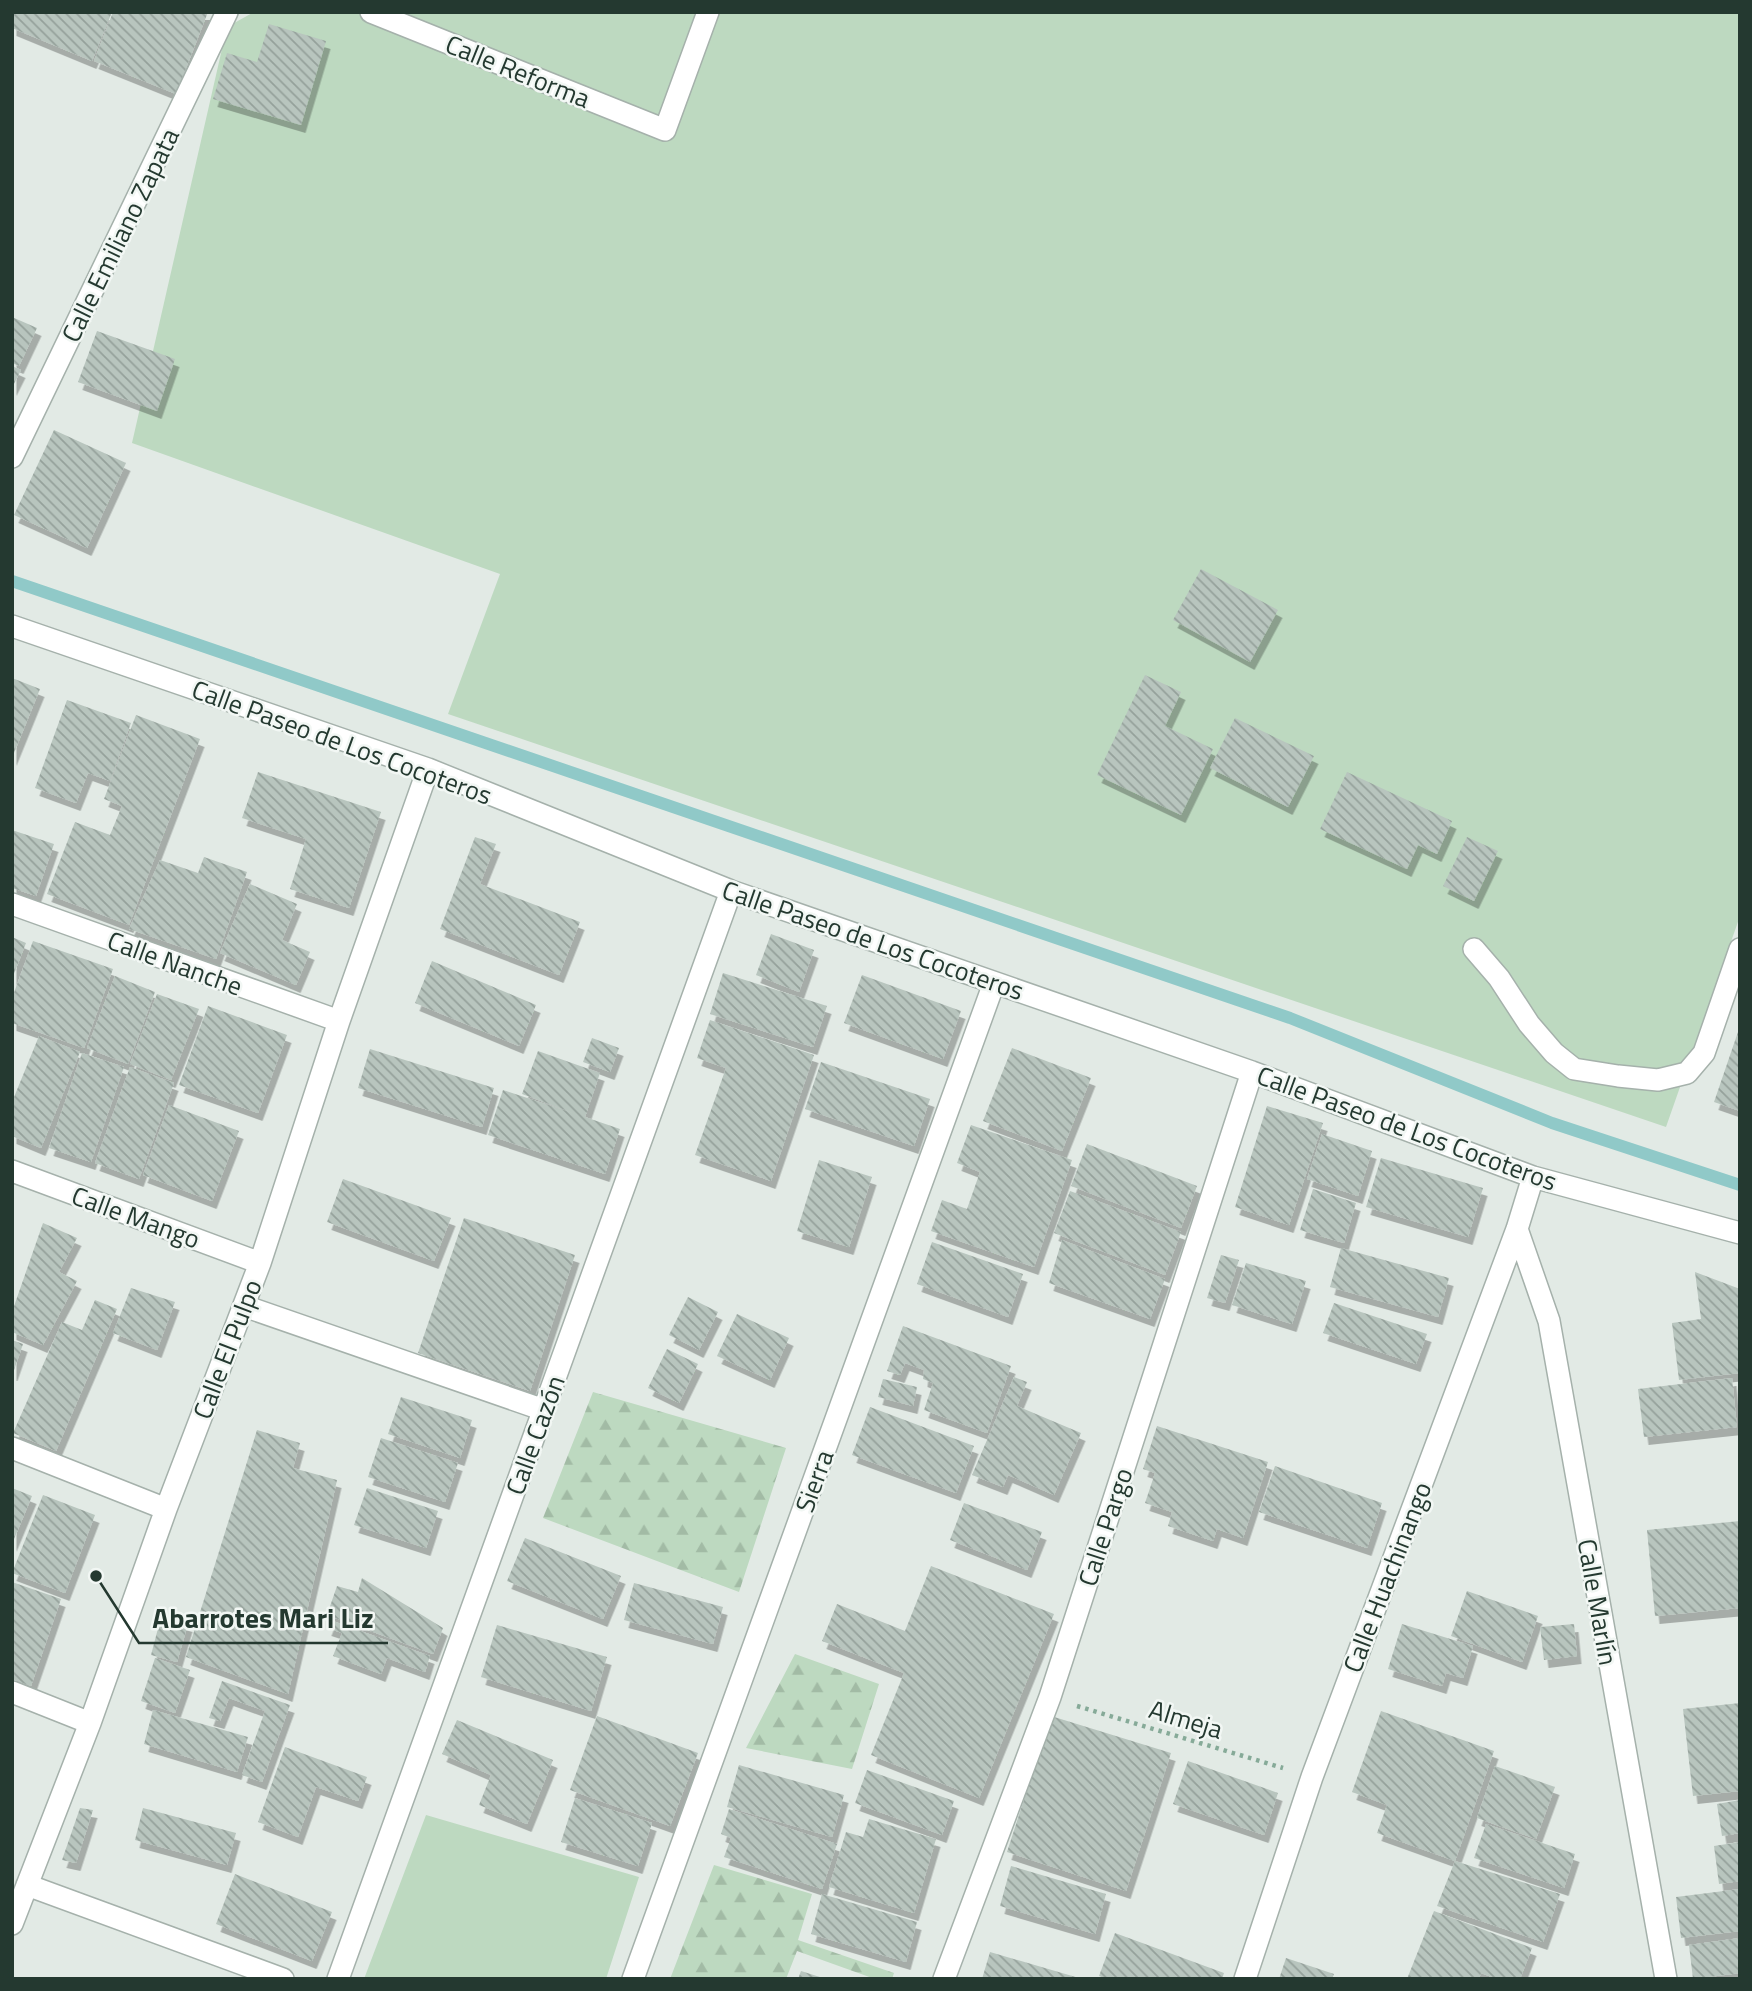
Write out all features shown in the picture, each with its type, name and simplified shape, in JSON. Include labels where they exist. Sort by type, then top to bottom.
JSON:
[{"type":"street","name":"Calle Emiliano Zapata","points":[[12,457],[228,12]]},
{"type":"street","name":"Calle Reforma","points":[[371,12],[665,131],[708,12]]},
{"type":"street","name":"Calle Paseo de Los Cocoteros","points":[[12,626],[428,769],[731,891],[1252,1072],[1533,1177],[1740,1233]]},
{"type":"street","name":"Calle El Pulpo","points":[[12,1924],[90,1723],[166,1509],[260,1263],[339,1021],[428,769]]},
{"type":"street","name":"Calle Cazón","points":[[338,1979],[731,891]]},
{"type":"street","name":"Calle Nanche","points":[[12,904],[339,1021]]},
{"type":"street","points":[[1474,949],[1499,978],[1529,1024],[1553,1053],[1574,1069],[1658,1080],[1688,1073],[1704,1054],[1740,949]]},
{"type":"street","name":"Sierra","points":[[633,1979],[994,984]]},
{"type":"street","name":"Calle Pargo","points":[[944,1979],[1049,1697],[1252,1072]]},
{"type":"street","name":"Calle Mango","points":[[12,1171],[260,1263]]},
{"type":"street","name":"Calle Huachinango","points":[[1245,1979],[1312,1777],[1517,1229],[1533,1177]]},
{"type":"street","name":"Calle Marlín","points":[[1517,1229],[1549,1321],[1666,1979]]},
{"type":"street","points":[[244,1306],[544,1410]]},
{"type":"street","points":[[12,1448],[166,1509]]},
{"type":"street","points":[[12,1692],[90,1723]]},
{"type":"street","points":[[27,1885],[283,1979]]},
{"type":"path","name":"Almeja","points":[[1049,1697],[1312,1777]]},
{"type":"green space","points":[[254,12],[1740,12],[1740,916],[1666,1127],[448,714],[500,574],[132,443],[227,27]]},
{"type":"green space","points":[[593,1392],[786,1448],[739,1592],[543,1518]]},
{"type":"green space","points":[[795,1654],[879,1684],[852,1769],[746,1748]]},
{"type":"green space","points":[[426,1815],[639,1877],[606,1979],[364,1979]]},
{"type":"green space","points":[[714,1865],[812,1894],[798,1940],[894,1973],[892,1979],[875,1979],[797,1951],[786,1979],[670,1979]]},
{"type":"building","points":[[12,12],[112,12],[92,61],[12,28]]},
{"type":"building","points":[[113,12],[208,12],[176,94],[94,61]]},
{"type":"building","points":[[269,24],[326,41],[301,125],[213,99],[227,53],[257,62]]},
{"type":"building","points":[[12,317],[37,328],[19,366],[12,363]]},
{"type":"building","points":[[97,331],[175,359],[157,411],[78,382]]},
{"type":"building","points":[[12,366],[21,370],[12,388]]},
{"type":"building","points":[[54,430],[126,463],[87,548],[14,515]]},
{"type":"building","points":[[1201,569],[1278,610],[1250,662],[1173,620]]},
{"type":"building","points":[[1145,675],[1181,692],[1165,726],[1213,749],[1181,815],[1097,775]]},
{"type":"building","points":[[12,678],[40,689],[12,758]]},
{"type":"building","points":[[67,700],[131,723],[110,781],[88,773],[76,803],[35,788]]},
{"type":"building","points":[[136,715],[200,739],[129,925],[47,894],[75,822],[110,835],[122,806],[104,799]]},
{"type":"building","points":[[1235,718],[1314,756],[1288,807],[1210,768]]},
{"type":"building","points":[[258,772],[381,812],[349,908],[290,889],[306,839],[242,818]]},
{"type":"building","points":[[1347,772],[1452,821],[1437,854],[1418,845],[1407,869],[1320,829]]},
{"type":"building","points":[[12,830],[54,844],[36,896],[12,888]]},
{"type":"building","points":[[475,837],[496,844],[480,884],[580,922],[559,975],[440,929]]},
{"type":"building","points":[[1467,837],[1498,851],[1474,901],[1443,886]]},
{"type":"building","points":[[204,857],[247,872],[216,959],[129,929],[160,860],[198,873]]},
{"type":"building","points":[[250,884],[297,904],[282,940],[310,952],[296,985],[220,953]]},
{"type":"building","points":[[771,934],[814,950],[799,992],[756,975]]},
{"type":"building","points":[[12,937],[26,943],[12,979]]},
{"type":"building","points":[[33,941],[113,969],[84,1048],[12,1023],[12,998]]},
{"type":"building","points":[[432,961],[536,1005],[519,1046],[415,1003]]},
{"type":"building","points":[[723,973],[827,1006],[813,1047],[710,1014]]},
{"type":"building","points":[[862,975],[961,1011],[943,1059],[844,1023]]},
{"type":"building","points":[[115,976],[155,992],[128,1064],[87,1048]]},
{"type":"building","points":[[157,994],[199,1009],[171,1080],[130,1064]]},
{"type":"building","points":[[208,1006],[287,1035],[258,1113],[179,1085]]},
{"type":"building","points":[[710,1020],[814,1055],[771,1181],[695,1155],[726,1068],[697,1058]]},
{"type":"building","points":[[1740,1026],[1740,1111],[1714,1102]]},
{"type":"building","points":[[39,1036],[80,1052],[41,1148],[12,1136],[12,1102]]},
{"type":"building","points":[[592,1038],[619,1048],[610,1072],[583,1062]]},
{"type":"building","points":[[1012,1048],[1091,1078],[1062,1151],[983,1121]]},
{"type":"building","points":[[370,1049],[494,1088],[482,1127],[358,1088]]},
{"type":"building","points":[[538,1051],[600,1073],[585,1117],[620,1129],[605,1174],[488,1135],[503,1090],[576,1114],[522,1094]]},
{"type":"building","points":[[82,1053],[124,1067],[91,1162],[49,1148]]},
{"type":"building","points":[[821,1062],[930,1099],[914,1146],[805,1109]]},
{"type":"building","points":[[130,1067],[174,1083],[139,1179],[95,1163]]},
{"type":"building","points":[[169,1105],[239,1131],[212,1201],[143,1175]]},
{"type":"building","points":[[1267,1106],[1323,1123],[1289,1225],[1235,1207]]},
{"type":"building","points":[[971,1125],[1072,1160],[1034,1267],[931,1231],[942,1200],[967,1209],[980,1172],[957,1163]]},
{"type":"building","points":[[1322,1134],[1372,1151],[1358,1196],[1307,1179]]},
{"type":"building","points":[[1087,1144],[1197,1186],[1181,1228],[1071,1186]]},
{"type":"building","points":[[1381,1158],[1483,1188],[1468,1237],[1366,1207]]},
{"type":"building","points":[[819,1160],[872,1177],[849,1247],[797,1231]]},
{"type":"building","points":[[343,1179],[451,1218],[434,1261],[327,1222]]},
{"type":"building","points":[[1313,1189],[1356,1203],[1344,1243],[1300,1230]]},
{"type":"building","points":[[1070,1191],[1181,1232],[1165,1275],[1054,1233]]},
{"type":"building","points":[[464,1218],[575,1255],[530,1391],[418,1353]]},
{"type":"building","points":[[43,1223],[77,1238],[59,1272],[77,1281],[43,1345],[12,1332],[12,1312]]},
{"type":"building","points":[[1062,1240],[1165,1279],[1150,1319],[1049,1283]]},
{"type":"building","points":[[932,1242],[1023,1274],[1008,1317],[917,1284]]},
{"type":"building","points":[[1341,1248],[1449,1278],[1438,1317],[1330,1287]]},
{"type":"building","points":[[1221,1255],[1239,1260],[1225,1303],[1207,1298]]},
{"type":"building","points":[[1246,1263],[1306,1281],[1292,1324],[1232,1305]]},
{"type":"building","points":[[1695,1272],[1740,1289],[1740,1373],[1679,1380],[1672,1323],[1701,1319]]},
{"type":"building","points":[[131,1288],[175,1302],[157,1350],[113,1333]]},
{"type":"building","points":[[688,1297],[718,1312],[699,1350],[669,1335]]},
{"type":"building","points":[[95,1300],[117,1309],[56,1451],[13,1433],[62,1322],[82,1330]]},
{"type":"building","points":[[1334,1303],[1427,1334],[1416,1364],[1323,1333]]},
{"type":"building","points":[[737,1314],[789,1338],[770,1380],[717,1356]]},
{"type":"building","points":[[903,1326],[1011,1366],[987,1433],[924,1410],[933,1383],[923,1379],[924,1370],[905,1363],[900,1375],[887,1371]]},
{"type":"building","points":[[12,1340],[23,1344],[13,1373],[12,1373]]},
{"type":"building","points":[[667,1349],[698,1364],[679,1403],[648,1388]]},
{"type":"building","points":[[1014,1377],[1027,1382],[1017,1406],[1081,1433],[1054,1495],[1008,1475],[1003,1487],[972,1475]]},
{"type":"building","points":[[1732,1378],[1737,1427],[1644,1437],[1638,1389]]},
{"type":"building","points":[[883,1379],[917,1387],[913,1406],[878,1397]]},
{"type":"building","points":[[401,1397],[472,1420],[460,1458],[388,1434]]},
{"type":"building","points":[[870,1407],[974,1446],[956,1493],[852,1455]]},
{"type":"building","points":[[1157,1426],[1268,1462],[1243,1538],[1217,1529],[1213,1541],[1168,1526],[1172,1512],[1145,1503],[1155,1473],[1143,1469]]},
{"type":"building","points":[[257,1430],[300,1443],[293,1468],[337,1480],[288,1694],[186,1657]]},
{"type":"building","points":[[381,1438],[458,1463],[445,1502],[368,1477]]},
{"type":"building","points":[[1275,1466],[1382,1503],[1367,1548],[1259,1512]]},
{"type":"building","points":[[12,1488],[32,1496],[12,1544]]},
{"type":"building","points":[[367,1488],[438,1511],[426,1548],[354,1525]]},
{"type":"building","points":[[43,1495],[95,1515],[65,1593],[12,1573]]},
{"type":"building","points":[[964,1503],[1042,1532],[1027,1570],[950,1540]]},
{"type":"building","points":[[1740,1521],[1740,1608],[1655,1616],[1647,1530]]},
{"type":"building","points":[[525,1538],[621,1576],[603,1619],[507,1581]]},
{"type":"building","points":[[931,1566],[1054,1614],[979,1798],[871,1755],[904,1673],[822,1641],[837,1604],[905,1631]]},
{"type":"building","points":[[362,1578],[443,1628],[433,1654],[327,1615],[337,1586],[358,1592]]},
{"type":"building","points":[[12,1582],[61,1599],[31,1686],[12,1679]]},
{"type":"building","points":[[634,1583],[723,1607],[713,1644],[624,1620]]},
{"type":"building","points":[[1467,1591],[1538,1616],[1522,1662],[1451,1636]]},
{"type":"building","points":[[161,1617],[188,1624],[177,1662],[151,1655]]},
{"type":"building","points":[[330,1620],[430,1656],[425,1672],[387,1658],[381,1674],[333,1656],[342,1633],[327,1628]]},
{"type":"building","points":[[1402,1624],[1473,1646],[1463,1678],[1446,1673],[1442,1686],[1388,1669]]},
{"type":"building","points":[[1574,1624],[1577,1656],[1544,1660],[1540,1627]]},
{"type":"building","points":[[497,1625],[607,1657],[591,1711],[481,1677]]},
{"type":"building","points":[[155,1658],[190,1670],[175,1713],[141,1701]]},
{"type":"building","points":[[222,1681],[290,1705],[262,1782],[242,1775],[265,1711],[229,1698],[220,1721],[209,1718]]},
{"type":"building","points":[[1740,1703],[1740,1791],[1693,1796],[1683,1709]]},
{"type":"building","points":[[153,1710],[248,1737],[237,1772],[144,1744]]},
{"type":"building","points":[[1381,1711],[1494,1751],[1455,1861],[1377,1833],[1387,1805],[1352,1792]]},
{"type":"building","points":[[597,1716],[698,1753],[670,1826],[570,1790]]},
{"type":"building","points":[[1051,1716],[1171,1753],[1126,1891],[1007,1852]]},
{"type":"building","points":[[457,1720],[553,1760],[527,1824],[479,1805],[491,1775],[442,1754]]},
{"type":"building","points":[[285,1747],[367,1777],[358,1801],[316,1787],[298,1837],[258,1822]]},
{"type":"building","points":[[1188,1761],[1278,1793],[1264,1835],[1173,1804]]},
{"type":"building","points":[[739,1765],[844,1795],[832,1837],[727,1807]]},
{"type":"building","points":[[1495,1766],[1555,1787],[1536,1839],[1477,1818]]},
{"type":"building","points":[[867,1770],[954,1801],[942,1835],[855,1803]]},
{"type":"building","points":[[575,1798],[652,1823],[638,1866],[561,1842]]},
{"type":"building","points":[[1740,1800],[1740,1833],[1722,1836],[1717,1804]]},
{"type":"building","points":[[80,1808],[93,1810],[76,1863],[62,1860]]},
{"type":"building","points":[[143,1808],[236,1833],[227,1865],[135,1840]]},
{"type":"building","points":[[729,1809],[837,1844],[822,1889],[724,1857],[731,1838],[721,1834]]},
{"type":"building","points":[[869,1819],[936,1839],[914,1913],[829,1887],[846,1832],[863,1837]]},
{"type":"building","points":[[1486,1824],[1575,1854],[1564,1888],[1474,1858]]},
{"type":"building","points":[[1740,1842],[1740,1881],[1719,1884],[1714,1846]]},
{"type":"building","points":[[1455,1861],[1560,1894],[1543,1942],[1437,1906]]},
{"type":"building","points":[[1011,1866],[1106,1894],[1095,1934],[1000,1906]]},
{"type":"building","points":[[235,1874],[332,1912],[312,1961],[216,1924]]},
{"type":"building","points":[[1740,1889],[1740,1931],[1681,1938],[1676,1897]]},
{"type":"building","points":[[822,1894],[917,1922],[906,1962],[811,1934]]},
{"type":"building","points":[[1434,1911],[1532,1948],[1520,1979],[1497,1979],[1481,1973],[1479,1979],[1407,1979]]},
{"type":"building","points":[[1115,1933],[1224,1973],[1222,1979],[1107,1979],[1099,1976]]},
{"type":"building","points":[[1740,1938],[1740,1973],[1693,1979],[1689,1945]]},
{"type":"building","points":[[990,1952],[1079,1978],[1079,1979],[982,1979]]},
{"type":"building","points":[[1286,1958],[1334,1974],[1332,1979],[1279,1979]]},
{"type":"building","points":[[801,1971],[823,1978],[823,1979],[798,1979]]},
{"type":"waterway","points":[[12,581],[1290,1018],[1552,1123],[1740,1185]]},
{"type":"place","name":"Abarrotes Mari Liz","points":[[96,1576]]}]
